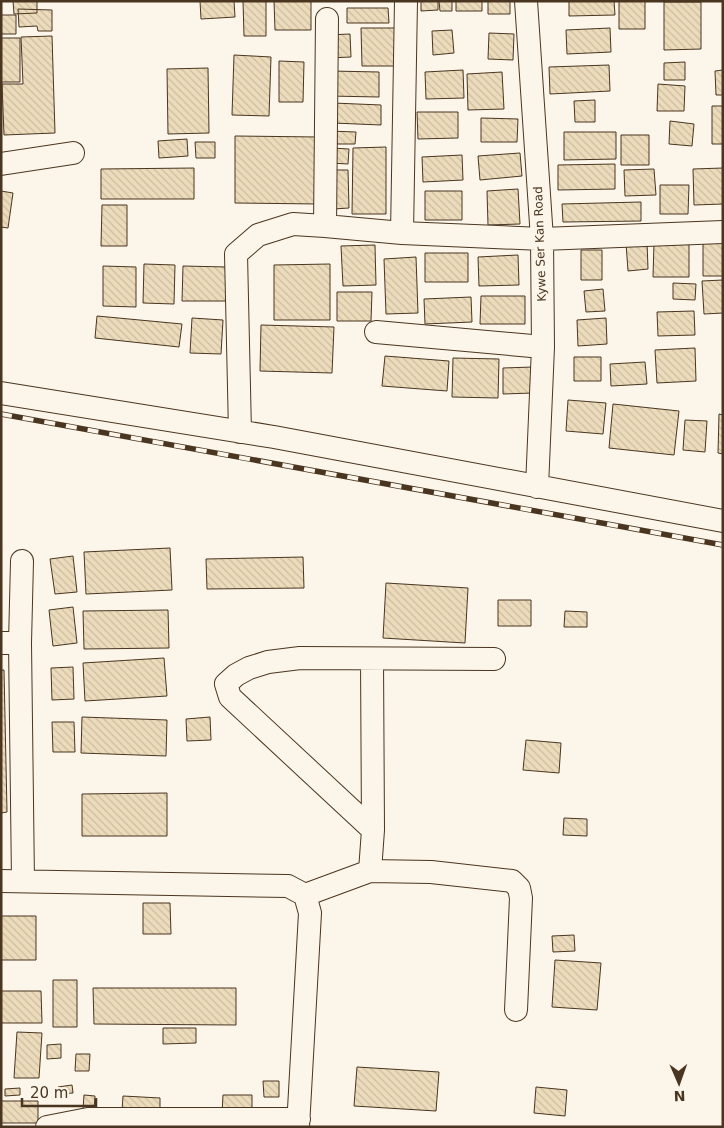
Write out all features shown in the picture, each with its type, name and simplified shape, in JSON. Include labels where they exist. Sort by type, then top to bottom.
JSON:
[{"type":"street","points":[[402,233],[406,1]]},
{"type":"street","name":"Kywe Ser Kan Road","points":[[526,1],[542,239],[543,347],[537,487]]},
{"type":"street","points":[[325,226],[327,18]]},
{"type":"street","points":[[1,164],[73,153]]},
{"type":"street","points":[[240,432],[236,254],[258,235],[292,224],[402,233],[542,239],[723,232]]},
{"type":"street","points":[[376,332],[543,347]]},
{"type":"street","points":[[1,394],[240,432],[723,521]]},
{"type":"street","points":[[22,561],[11,643],[12,881],[288,886],[305,895],[310,913],[299,1123],[88,1119],[47,1127]]},
{"type":"street","points":[[373,830],[230,698],[226,684],[242,671],[268,662],[300,658],[494,659]]},
{"type":"street","points":[[370,871],[373,830],[372,659]]},
{"type":"street","points":[[305,895],[370,871],[431,872],[512,881],[519,888],[521,898],[516,1010]]},
{"type":"building","points":[[13,1],[37,1],[37,13],[14,14]]},
{"type":"building","points":[[200,1],[234,1],[235,17],[201,19]]},
{"type":"building","points":[[243,1],[266,1],[266,36],[244,36]]},
{"type":"building","points":[[274,1],[311,1],[311,30],[275,30]]},
{"type":"building","points":[[421,1],[438,1],[438,10],[421,11]]},
{"type":"building","points":[[439,1],[452,1],[452,11],[440,11]]},
{"type":"building","points":[[456,1],[482,1],[482,11],[456,11]]},
{"type":"building","points":[[488,1],[510,1],[510,14],[488,14]]},
{"type":"building","points":[[569,1],[614,1],[615,15],[569,16]]},
{"type":"building","points":[[619,1],[645,1],[645,29],[619,29]]},
{"type":"building","points":[[664,2],[701,2],[701,49],[664,50]]},
{"type":"building","points":[[347,8],[388,8],[389,23],[347,23]]},
{"type":"building","points":[[18,9],[52,10],[52,31],[38,31],[37,26],[19,27]]},
{"type":"building","points":[[1,15],[16,15],[16,34],[1,34]]},
{"type":"building","points":[[361,28],[395,28],[395,66],[362,66]]},
{"type":"building","points":[[610,28],[611,52],[567,54],[566,30]]},
{"type":"building","points":[[452,30],[454,53],[433,55],[432,31]]},
{"type":"building","points":[[489,33],[514,34],[513,60],[488,59]]},
{"type":"building","points":[[350,34],[351,57],[328,58],[327,35]]},
{"type":"building","points":[[52,36],[55,133],[4,135],[2,84],[23,84],[21,37]]},
{"type":"building","points":[[1,38],[20,38],[20,82],[1,82]]},
{"type":"building","points":[[234,55],[271,57],[269,116],[232,115]]},
{"type":"building","points":[[279,61],[304,62],[303,102],[279,102]]},
{"type":"building","points":[[685,62],[685,80],[664,80],[664,63]]},
{"type":"building","points":[[609,65],[610,91],[550,94],[549,67]]},
{"type":"building","points":[[208,68],[209,133],[168,134],[167,69]]},
{"type":"building","points":[[463,70],[464,98],[426,99],[425,72]]},
{"type":"building","points":[[723,70],[723,95],[716,95],[715,71]]},
{"type":"building","points":[[330,71],[379,72],[379,97],[329,96]]},
{"type":"building","points":[[502,72],[504,109],[468,110],[467,74]]},
{"type":"building","points":[[658,84],[685,86],[684,111],[657,111]]},
{"type":"building","points":[[595,100],[595,122],[575,122],[574,101]]},
{"type":"building","points":[[333,103],[381,105],[381,125],[333,123]]},
{"type":"building","points":[[712,106],[723,106],[723,144],[712,144]]},
{"type":"building","points":[[417,112],[458,112],[458,138],[418,139]]},
{"type":"building","points":[[481,118],[518,119],[517,142],[481,142]]},
{"type":"building","points":[[670,121],[694,124],[692,146],[669,144]]},
{"type":"building","points":[[328,131],[356,132],[355,144],[327,144]]},
{"type":"building","points":[[564,132],[616,132],[616,159],[564,160]]},
{"type":"building","points":[[621,135],[649,135],[649,165],[621,165]]},
{"type":"building","points":[[235,136],[319,137],[319,204],[235,203]]},
{"type":"building","points":[[187,139],[188,156],[159,158],[158,141]]},
{"type":"building","points":[[195,142],[215,142],[215,158],[196,158]]},
{"type":"building","points":[[386,147],[386,214],[352,214],[353,148]]},
{"type":"building","points":[[331,148],[349,149],[348,164],[330,163]]},
{"type":"building","points":[[520,153],[522,176],[480,180],[478,156]]},
{"type":"building","points":[[462,155],[463,180],[423,182],[422,157]]},
{"type":"building","points":[[615,164],[615,189],[558,190],[558,165]]},
{"type":"building","points":[[194,168],[194,199],[101,199],[101,169]]},
{"type":"building","points":[[723,168],[723,204],[694,205],[693,169]]},
{"type":"building","points":[[654,169],[656,195],[625,196],[624,170]]},
{"type":"building","points":[[333,170],[348,170],[349,208],[333,209]]},
{"type":"building","points":[[660,185],[689,185],[688,214],[660,214]]},
{"type":"building","points":[[518,189],[520,224],[488,225],[487,191]]},
{"type":"building","points":[[1,191],[13,193],[8,228],[1,227]]},
{"type":"building","points":[[425,191],[462,191],[462,220],[425,220]]},
{"type":"building","points":[[641,202],[641,221],[563,222],[562,204]]},
{"type":"building","points":[[102,205],[127,205],[127,246],[101,246]]},
{"type":"building","points":[[647,241],[648,269],[628,271],[626,243]]},
{"type":"building","points":[[703,242],[723,242],[723,276],[703,276]]},
{"type":"building","points":[[654,243],[689,243],[689,277],[653,277]]},
{"type":"building","points":[[375,245],[376,285],[343,286],[341,246]]},
{"type":"building","points":[[581,250],[602,250],[602,280],[581,280]]},
{"type":"building","points":[[425,253],[468,253],[468,282],[425,282]]},
{"type":"building","points":[[518,255],[519,285],[479,286],[478,257]]},
{"type":"building","points":[[416,257],[418,313],[386,314],[384,259]]},
{"type":"building","points":[[144,264],[175,265],[174,304],[143,303]]},
{"type":"building","points":[[330,264],[330,320],[274,320],[274,265]]},
{"type":"building","points":[[103,266],[136,267],[136,307],[103,306]]},
{"type":"building","points":[[183,266],[227,267],[226,301],[182,301]]},
{"type":"building","points":[[723,280],[723,313],[704,314],[702,281]]},
{"type":"building","points":[[673,283],[696,284],[695,300],[673,299]]},
{"type":"building","points":[[603,289],[605,311],[586,312],[584,291]]},
{"type":"building","points":[[337,292],[372,292],[371,321],[337,321]]},
{"type":"building","points":[[481,296],[525,296],[525,324],[480,324]]},
{"type":"building","points":[[471,297],[472,322],[425,324],[424,299]]},
{"type":"building","points":[[694,311],[695,335],[658,336],[657,312]]},
{"type":"building","points":[[97,316],[182,324],[179,347],[95,338]]},
{"type":"building","points":[[192,318],[223,320],[221,354],[190,353]]},
{"type":"building","points":[[606,318],[607,344],[578,346],[577,320]]},
{"type":"building","points":[[261,325],[334,327],[332,373],[260,371]]},
{"type":"building","points":[[695,348],[696,381],[657,383],[655,350]]},
{"type":"building","points":[[385,356],[449,361],[447,391],[382,386]]},
{"type":"building","points":[[574,357],[601,357],[601,381],[574,381]]},
{"type":"building","points":[[453,358],[499,359],[498,398],[452,397]]},
{"type":"building","points":[[645,362],[647,384],[611,386],[610,364]]},
{"type":"building","points":[[533,367],[533,393],[503,394],[503,368]]},
{"type":"building","points":[[568,400],[606,403],[603,434],[566,431]]},
{"type":"building","points":[[613,404],[679,411],[674,455],[609,448]]},
{"type":"building","points":[[719,414],[723,415],[723,454],[718,453]]},
{"type":"building","points":[[685,420],[707,421],[705,452],[683,450]]},
{"type":"building","points":[[170,548],[172,590],[86,594],[84,552]]},
{"type":"building","points":[[73,556],[77,592],[55,594],[50,559]]},
{"type":"building","points":[[303,557],[304,588],[207,589],[206,559]]},
{"type":"building","points":[[386,583],[468,588],[465,643],[383,638]]},
{"type":"building","points":[[498,600],[531,600],[531,626],[498,626]]},
{"type":"building","points":[[73,607],[77,643],[53,646],[49,610]]},
{"type":"building","points":[[168,610],[169,648],[84,649],[83,611]]},
{"type":"building","points":[[565,611],[587,612],[587,627],[564,627]]},
{"type":"building","points":[[164,658],[167,696],[85,701],[83,663]]},
{"type":"building","points":[[73,667],[74,699],[52,700],[51,668]]},
{"type":"building","points":[[1,670],[4,670],[7,812],[1,813]]},
{"type":"building","points":[[82,717],[167,720],[166,756],[81,753]]},
{"type":"building","points":[[210,717],[211,740],[187,741],[186,719]]},
{"type":"building","points":[[52,722],[74,722],[75,752],[53,752]]},
{"type":"building","points":[[526,740],[561,743],[559,773],[523,770]]},
{"type":"building","points":[[167,793],[167,836],[82,836],[82,794]]},
{"type":"building","points":[[564,818],[587,819],[587,836],[563,835]]},
{"type":"building","points":[[143,903],[170,903],[171,934],[143,934]]},
{"type":"building","points":[[1,916],[36,916],[36,960],[1,960]]},
{"type":"building","points":[[574,935],[575,951],[553,952],[552,936]]},
{"type":"building","points":[[555,960],[601,963],[597,1010],[552,1007]]},
{"type":"building","points":[[53,980],[77,980],[77,1027],[53,1027]]},
{"type":"building","points":[[93,988],[236,988],[236,1025],[94,1024]]},
{"type":"building","points":[[1,991],[41,991],[42,1023],[1,1023]]},
{"type":"building","points":[[163,1028],[196,1028],[196,1043],[163,1044]]},
{"type":"building","points":[[17,1032],[42,1033],[39,1078],[14,1078]]},
{"type":"building","points":[[61,1044],[61,1058],[47,1059],[47,1045]]},
{"type":"building","points":[[76,1054],[90,1054],[89,1071],[75,1071]]},
{"type":"building","points":[[357,1067],[439,1072],[436,1111],[354,1106]]},
{"type":"building","points":[[263,1081],[279,1081],[279,1097],[264,1097]]},
{"type":"building","points":[[72,1085],[73,1093],[59,1094],[58,1087]]},
{"type":"building","points":[[536,1087],[567,1090],[565,1116],[534,1113]]},
{"type":"building","points":[[20,1088],[20,1095],[5,1096],[5,1089]]},
{"type":"building","points":[[84,1095],[95,1096],[94,1110],[83,1109]]},
{"type":"building","points":[[223,1095],[252,1095],[252,1114],[222,1114]]},
{"type":"building","points":[[123,1096],[160,1098],[160,1112],[122,1111]]},
{"type":"building","points":[[1,1101],[38,1101],[38,1123],[1,1123]]},
{"type":"railway","points":[[1,414],[723,545]]}]
